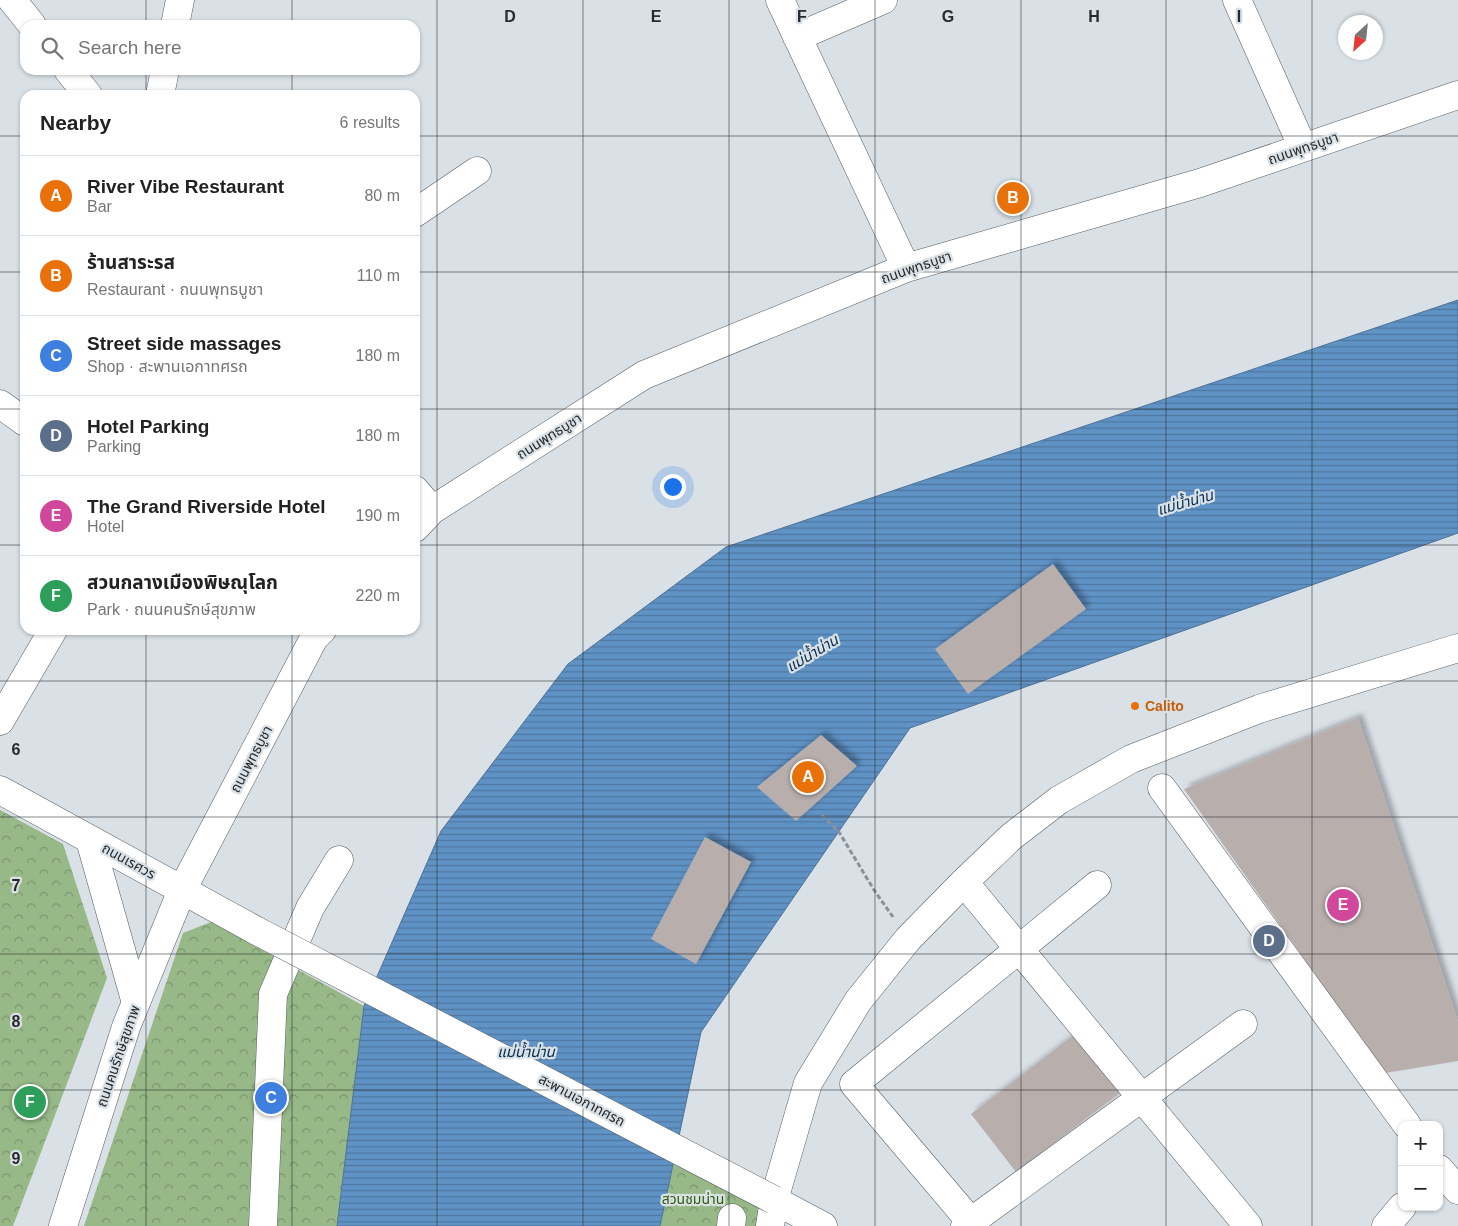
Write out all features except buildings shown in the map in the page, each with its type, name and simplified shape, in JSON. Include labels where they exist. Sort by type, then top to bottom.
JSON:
[{"type":"street","points":[[12,0],[28,20]]},
{"type":"street","points":[[176,20],[180,0]]},
{"type":"street","points":[[780,0],[906,268]]},
{"type":"street","points":[[797,37],[883,0]]},
{"type":"street","points":[[1237,0],[1303,148]]},
{"type":"street","points":[[72,75],[84,90]]},
{"type":"street","points":[[161,90],[164,75]]},
{"type":"street","name":"ถนนพุทธบูชา","points":[[421,509],[644,376],[906,268],[1200,182],[1458,95]]},
{"type":"street","points":[[420,210],[477,171]]},
{"type":"street","points":[[0,404],[20,418]]},
{"type":"street","points":[[0,721],[50,635]]},
{"type":"street","name":"ถนนพุทธบูชา","points":[[182,890],[312,635]]},
{"type":"street","points":[[824,1226],[772,1213],[808,1083],[858,1001],[908,939],[1011,837],[1059,800],[1131,759],[1259,709],[1458,648]]},
{"type":"street","points":[[1162,788],[1403,1121]]},
{"type":"street","name":"ถนนเรศวร","points":[[0,790],[257,931]]},
{"type":"street","points":[[90,840],[136,1003]]},
{"type":"street","points":[[262,1226],[273,994],[310,908],[339,860]]},
{"type":"street","points":[[964,882],[1248,1226]]},
{"type":"street","points":[[1097,885],[854,1084],[968,1224],[1242,1024]]},
{"type":"street","name":"ถนนคนรักษ์สุขภาพ","points":[[63,1226],[126,1027],[182,890]]},
{"type":"street","name":"สะพานเอกาทศรถ","points":[[257,931],[772,1213]]},
{"type":"street","points":[[1443,1173],[1458,1190]]},
{"type":"street","points":[[1386,1226],[1399,1211]]},
{"type":"path","points":[[822,815],[839,832],[874,890],[908,939]]},
{"type":"green space","points":[[0,810],[63,844],[107,978],[13,1226],[0,1226]]},
{"type":"green space","points":[[211,922],[364,1006],[337,1226],[84,1226],[183,933]]},
{"type":"green space","name":"สวนชมน่าน","points":[[673,1164],[774,1200],[770,1226],[660,1226]]},
{"type":"water","name":"แม่น้ำน่าน","points":[[1458,300],[1458,533],[910,728],[701,1032],[660,1226],[337,1226],[364,1006],[441,831],[568,664],[726,547]]},
{"type":"place","name":"ร้านสาระรส","points":[[1013,198]]},
{"type":"place","name":"Calito","points":[[1135,706]]},
{"type":"place","name":"River Vibe Restaurant","points":[[808,777]]},
{"type":"place","name":"The Grand Riverside Hotel","points":[[1343,905]]},
{"type":"place","name":"Hotel Parking","points":[[1269,941]]},
{"type":"place","name":"Street side massages","points":[[271,1098]]},
{"type":"place","name":"สวนกลางเมืองพิษณุโลก","points":[[30,1102]]}]
